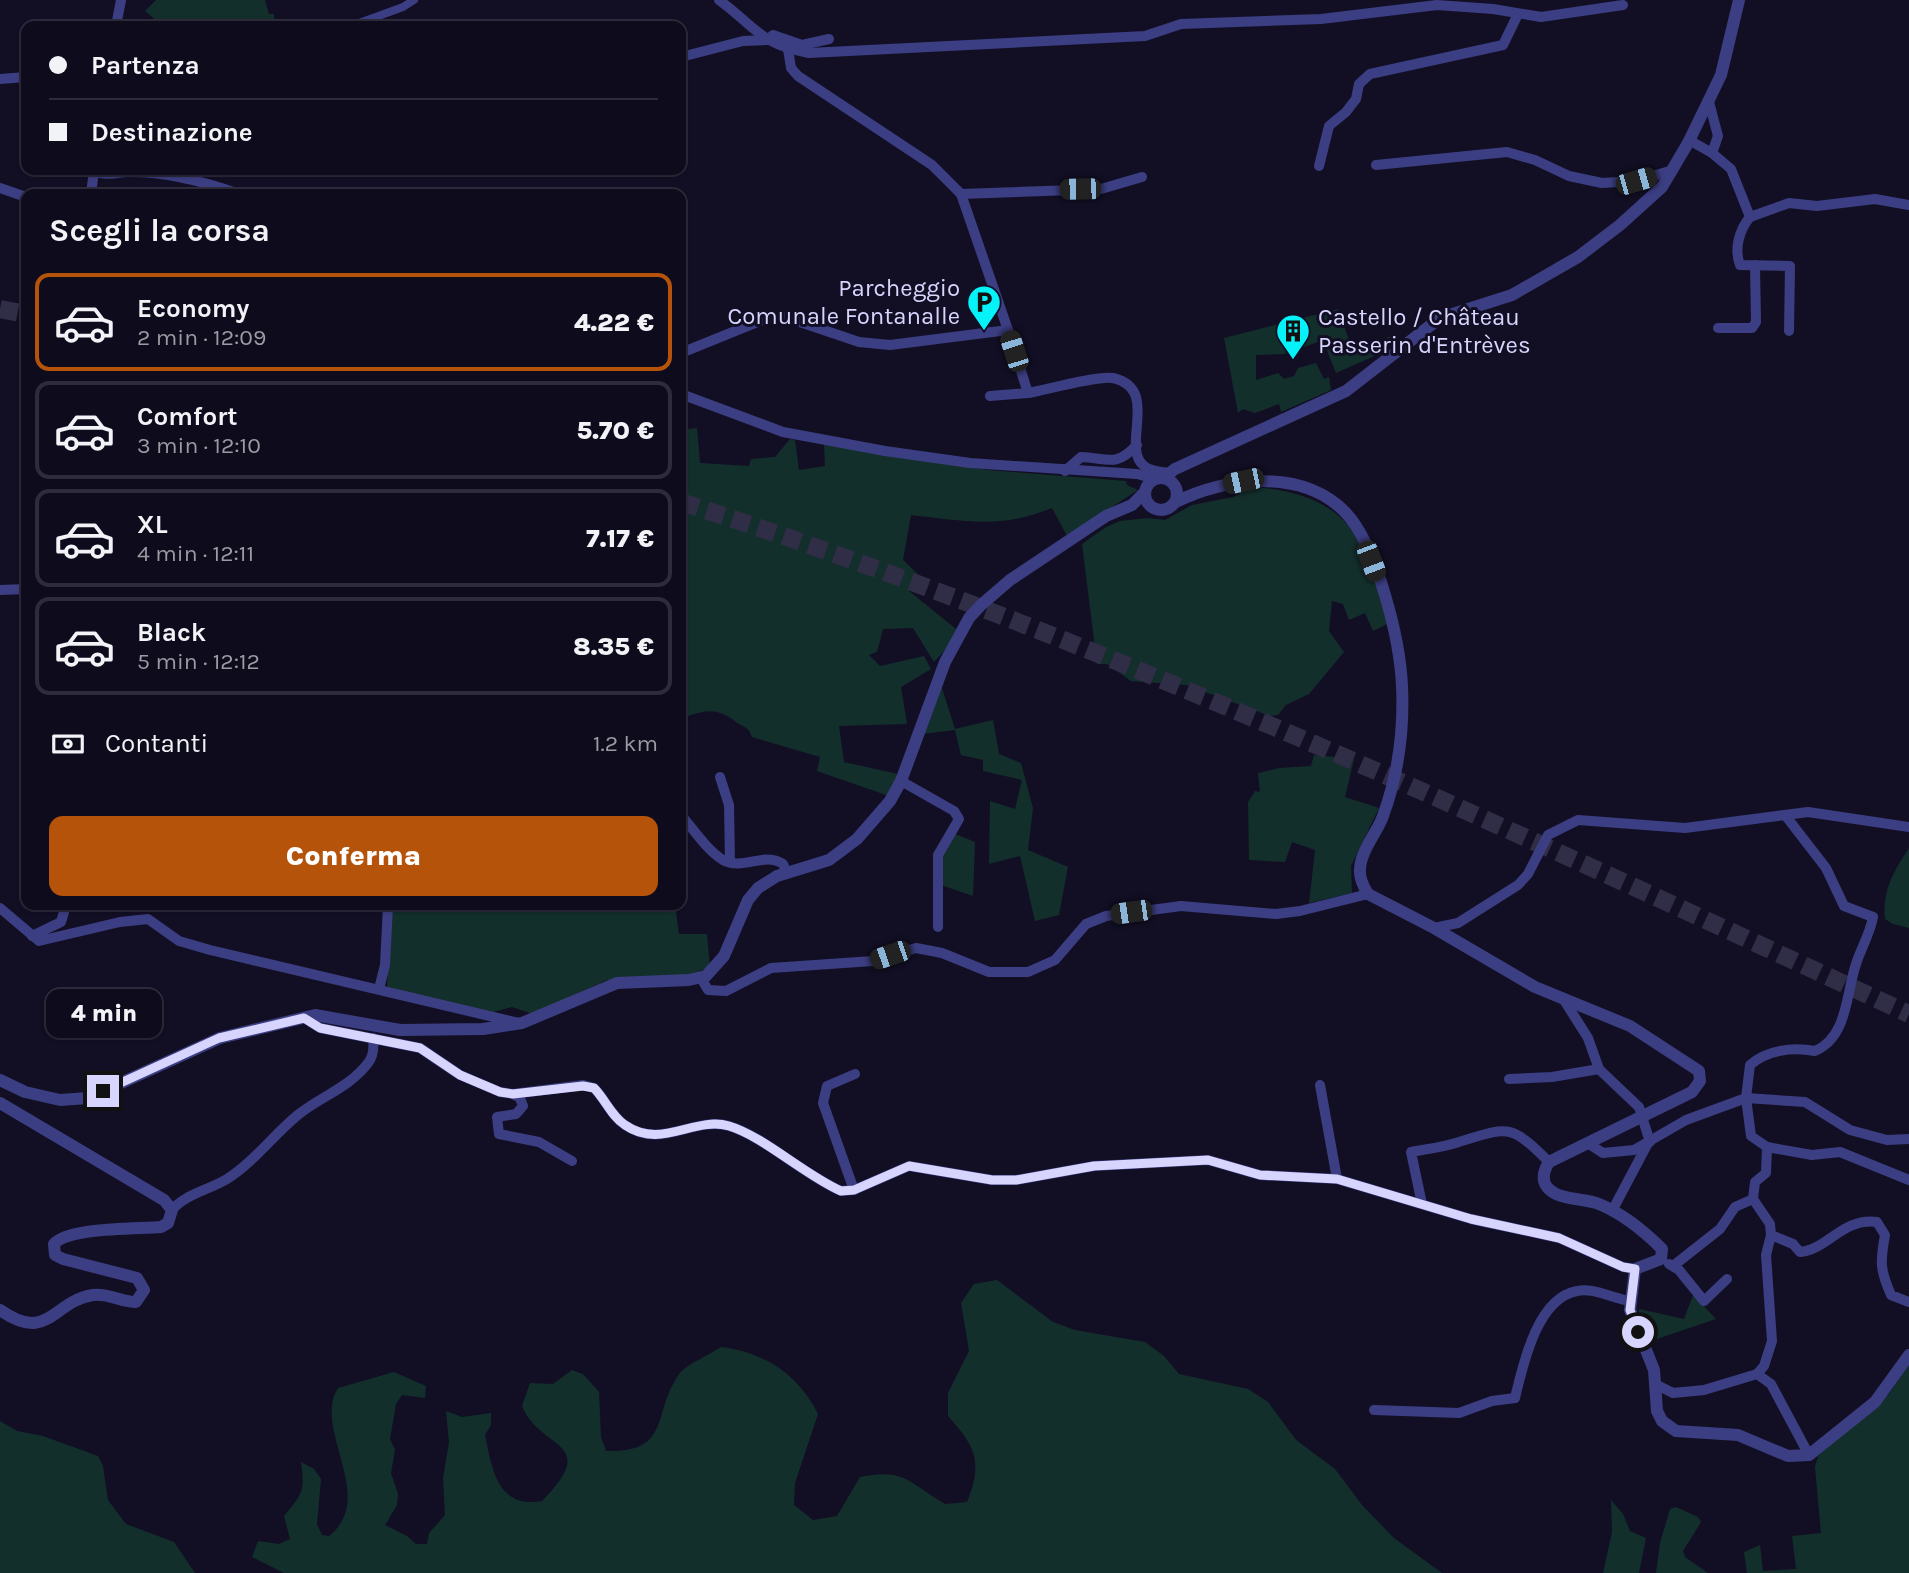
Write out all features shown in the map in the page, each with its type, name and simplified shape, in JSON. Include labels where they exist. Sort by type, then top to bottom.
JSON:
[{"type":"street","points":[[117,21],[121,0]]},
{"type":"street","points":[[365,21],[403,7],[414,0]]},
{"type":"street","points":[[719,0],[745,25],[767,40],[788,49],[809,53],[1145,36],[1181,24],[1321,19],[1437,5],[1553,16],[1623,5]]},
{"type":"street","points":[[0,1080],[25,1092],[60,1100],[88,1098],[219,1038],[304,1018],[315,1016],[400,1030],[483,1029],[522,1023],[617,983],[701,978],[716,967],[724,956],[748,900],[758,888],[767,880],[828,860],[857,839],[890,801],[901,782],[939,676],[969,618],[1010,580],[1106,516],[1123,510],[1162,483],[1179,475],[1188,464],[1357,384],[1440,318],[1512,295],[1543,279],[1620,225],[1662,187],[1709,102],[1726,57],[1739,0]]},
{"type":"street","points":[[1319,166],[1329,126],[1346,112],[1356,99],[1359,85],[1370,74],[1503,45],[1518,14]]},
{"type":"street","points":[[686,57],[743,41],[767,40],[772,35],[802,45],[830,39]]},
{"type":"street","points":[[788,49],[791,68],[798,76],[932,165],[961,194],[1028,393]]},
{"type":"street","points":[[0,79],[21,77]]},
{"type":"street","points":[[1709,102],[1718,136],[1712,153]]},
{"type":"street","points":[[1689,140],[1712,153],[1731,169],[1750,217]]},
{"type":"street","points":[[1376,165],[1507,152],[1535,160],[1569,176],[1602,183],[1636,181],[1673,170]]},
{"type":"street","points":[[173,175],[222,189]]},
{"type":"street","points":[[961,194],[1101,189],[1142,177]]},
{"type":"street","points":[[0,188],[21,195]]},
{"type":"street","points":[[1789,331],[1790,266],[1740,265],[1736,255],[1742,226],[1750,217],[1789,203],[1817,206],[1875,199],[1909,205]]},
{"type":"street","points":[[1718,328],[1752,328],[1756,321],[1755,265]]},
{"type":"street","points":[[686,351],[770,317],[782,316],[859,342],[890,345],[1008,330]]},
{"type":"street","points":[[990,396],[1028,393],[1111,377],[1129,385],[1138,403],[1137,445],[1140,463],[1162,483],[1176,502]]},
{"type":"street","points":[[686,396],[783,432],[970,463],[1127,475],[1195,493]]},
{"type":"street","points":[[1065,471],[1081,457],[1115,460],[1126,456],[1137,445]]},
{"type":"street","points":[[1123,510],[1167,509],[1195,493],[1243,481],[1291,485],[1318,493],[1344,511],[1364,542],[1394,627],[1402,683],[1398,755],[1384,812],[1362,858],[1361,881],[1368,894],[1434,928],[1511,975],[1564,1000],[1630,1026],[1699,1072],[1700,1081],[1696,1089],[1549,1162]]},
{"type":"street","points":[[1154,508],[1147,502],[1162,483]]},
{"type":"street","points":[[0,590],[21,589]]},
{"type":"street","points":[[720,777],[729,805],[730,862]]},
{"type":"street","points":[[901,782],[954,811],[959,819],[938,855],[939,927]]},
{"type":"street","points":[[1434,928],[1458,923],[1518,885],[1528,874],[1548,835],[1578,820],[1685,828],[1821,813],[1909,827]]},
{"type":"street","points":[[1785,816],[1826,868],[1843,906],[1873,917],[1856,964],[1844,1016],[1832,1038],[1815,1051],[1789,1048],[1757,1059],[1749,1065],[1746,1098],[1751,1136],[1767,1147],[1812,1156],[1840,1152],[1909,1180]]},
{"type":"street","points":[[686,821],[716,854],[730,862],[774,859],[783,864],[787,873]]},
{"type":"street","points":[[701,978],[708,990],[726,991],[771,968],[873,961],[916,948],[942,953],[989,972],[1028,972],[1055,960],[1086,924],[1106,916],[1181,906],[1276,914],[1300,911],[1368,894]]},
{"type":"street","points":[[0,908],[39,941],[120,922],[148,919],[179,941],[210,950],[487,1017],[522,1023]]},
{"type":"street","points":[[32,936],[61,922],[65,910]]},
{"type":"street","points":[[379,989],[385,965],[388,910]]},
{"type":"street","points":[[1564,1000],[1588,1038],[1599,1069],[1634,1100],[1650,1142],[1612,1211]]},
{"type":"street","points":[[304,1018],[320,1028],[420,1048],[460,1075],[500,1092],[513,1094],[583,1086],[594,1088],[619,1120],[632,1129],[668,1135],[700,1126],[729,1126],[836,1189],[854,1190],[909,1166],[992,1180],[1016,1180],[1094,1166],[1208,1160],[1260,1175],[1337,1179],[1471,1219],[1559,1238],[1623,1267],[1635,1269],[1661,1259]]},
{"type":"street","points":[[0,1310],[16,1321],[28,1324],[47,1319],[91,1295],[136,1302],[144,1290],[137,1278],[63,1259],[55,1255],[54,1244],[60,1237],[76,1234],[161,1227],[168,1223],[172,1210],[180,1201],[228,1179],[302,1112],[351,1080],[370,1062],[374,1051],[373,1038]]},
{"type":"street","points":[[1509,1079],[1552,1077],[1599,1069]]},
{"type":"street","points":[[854,1190],[823,1104],[828,1086],[855,1074]]},
{"type":"street","points":[[1320,1085],[1337,1179]]},
{"type":"street","points":[[513,1094],[520,1098],[523,1106],[516,1114],[497,1117],[499,1134],[539,1142],[572,1161]]},
{"type":"street","points":[[1589,1144],[1597,1150],[1612,1153],[1634,1150],[1686,1120],[1746,1098],[1805,1102],[1835,1122],[1865,1135],[1887,1140],[1909,1139]]},
{"type":"street","points":[[0,1103],[164,1200],[172,1210]]},
{"type":"street","points":[[1422,1204],[1411,1152],[1459,1142],[1499,1129],[1517,1134],[1549,1162]]},
{"type":"street","points":[[1656,1384],[1673,1393],[1687,1393],[1757,1374],[1769,1356],[1772,1341],[1766,1255],[1771,1235],[1770,1224],[1753,1199],[1755,1182],[1766,1173],[1767,1147]]},
{"type":"street","points":[[1549,1162],[1544,1180],[1552,1192],[1598,1204],[1612,1211],[1650,1237],[1662,1249],[1661,1259]]},
{"type":"street","points":[[1673,1266],[1720,1228],[1735,1207],[1753,1199]]},
{"type":"street","points":[[1771,1235],[1804,1253],[1839,1230],[1877,1222],[1885,1236],[1880,1261],[1891,1296],[1909,1302]]},
{"type":"street","points":[[1661,1259],[1673,1266],[1704,1301],[1727,1279]]},
{"type":"street","points":[[1635,1269],[1630,1301],[1632,1317],[1654,1370],[1657,1411],[1662,1422],[1676,1431],[1738,1435],[1788,1456],[1809,1455],[1875,1402],[1909,1355]]},
{"type":"street","points":[[1374,1410],[1459,1413],[1492,1401],[1515,1398],[1537,1326],[1560,1300],[1582,1290],[1630,1301]]},
{"type":"street","points":[[1757,1374],[1771,1384],[1809,1455]]},
{"type":"green space","points":[[156,0],[265,0],[269,14],[274,14],[275,21],[157,21],[145,11]]},
{"type":"green space","points":[[1338,309],[1348,337],[1357,350],[1393,335],[1395,342],[1387,345],[1388,350],[1336,373],[1322,338],[1318,342],[1284,354],[1256,355],[1256,380],[1278,373],[1284,379],[1294,376],[1298,368],[1316,363],[1324,379],[1329,377],[1331,390],[1281,412],[1279,404],[1255,413],[1243,409],[1238,413],[1224,338]]},
{"type":"green space","points":[[697,428],[700,463],[749,466],[751,459],[775,457],[790,439],[795,440],[799,470],[825,466],[824,444],[988,470],[1126,481],[1127,485],[1138,490],[1067,536],[1052,508],[1016,519],[982,522],[911,515],[903,560],[925,581],[909,591],[956,629],[946,649],[934,662],[913,628],[883,629],[877,652],[869,655],[880,666],[924,656],[931,669],[901,687],[907,724],[839,726],[844,762],[898,774],[889,796],[817,771],[820,757],[752,737],[746,728],[724,715],[708,711],[686,715],[686,429]]},
{"type":"green space","points":[[1253,487],[1285,491],[1311,499],[1332,511],[1348,526],[1371,567],[1387,624],[1373,631],[1365,613],[1349,620],[1343,604],[1332,601],[1329,631],[1344,652],[1309,694],[1286,705],[1278,715],[1270,716],[1186,685],[1131,681],[1107,664],[1097,664],[1082,544],[1106,527],[1120,521],[1147,518],[1165,520],[1192,505],[1233,497]]},
{"type":"green space","points":[[941,685],[955,729],[993,720],[999,754],[1021,763],[1033,808],[1028,850],[1068,867],[1059,915],[1035,921],[1020,856],[989,864],[990,801],[1015,809],[1022,780],[983,771],[983,760],[961,755],[955,730],[922,734]]},
{"type":"green space","points":[[1314,755],[1354,759],[1345,797],[1379,808],[1351,866],[1352,893],[1309,903],[1315,850],[1292,842],[1285,862],[1249,860],[1248,802],[1255,791],[1260,792],[1258,773],[1279,768],[1311,766]]},
{"type":"green space","points":[[953,833],[975,842],[973,896],[941,885],[942,853]]},
{"type":"green space","points":[[1909,848],[1909,928],[1885,919],[1885,899],[1890,881]]},
{"type":"green space","points":[[390,910],[676,910],[679,934],[707,934],[710,967],[687,976],[607,980],[533,1014],[512,1007],[490,1013],[387,987]]},
{"type":"green space","points":[[997,1280],[1053,1322],[1075,1330],[1145,1342],[1164,1356],[1179,1374],[1248,1389],[1268,1402],[1296,1440],[1335,1469],[1362,1505],[1394,1538],[1442,1573],[284,1573],[252,1557],[258,1541],[279,1544],[290,1539],[284,1516],[301,1491],[301,1462],[314,1469],[321,1479],[317,1524],[322,1535],[329,1536],[342,1520],[347,1502],[347,1483],[333,1423],[332,1405],[338,1388],[394,1372],[426,1386],[425,1398],[402,1395],[396,1404],[390,1439],[395,1450],[391,1473],[398,1494],[397,1505],[385,1525],[407,1536],[416,1544],[427,1544],[429,1533],[445,1515],[443,1478],[449,1442],[446,1411],[462,1417],[491,1413],[491,1425],[485,1435],[499,1483],[515,1499],[527,1502],[542,1501],[567,1467],[567,1456],[530,1420],[522,1406],[530,1383],[553,1384],[572,1370],[583,1374],[599,1392],[601,1437],[606,1451],[627,1450],[642,1445],[651,1437],[680,1373],[721,1347],[752,1354],[778,1368],[801,1388],[818,1414],[795,1483],[794,1505],[813,1520],[837,1516],[860,1477],[875,1475],[887,1474],[906,1479],[945,1504],[967,1502],[975,1476],[974,1456],[971,1446],[948,1416],[948,1393],[969,1351],[961,1303],[974,1284]]},
{"type":"green space","points":[[1693,1295],[1716,1319],[1648,1342],[1638,1317],[1639,1309],[1684,1319]]},
{"type":"green space","points":[[1909,1365],[1909,1573],[1747,1573],[1744,1552],[1760,1545],[1763,1571],[1796,1569],[1792,1536],[1821,1533],[1815,1467],[1818,1456],[1888,1395]]},
{"type":"green space","points":[[0,1421],[17,1431],[43,1436],[98,1456],[103,1466],[108,1500],[126,1524],[174,1542],[195,1573],[0,1573]]},
{"type":"green space","points":[[1611,1500],[1623,1514],[1630,1531],[1646,1538],[1639,1573],[1603,1573],[1612,1532]]},
{"type":"green space","points":[[1676,1507],[1698,1517],[1701,1522],[1683,1551],[1685,1557],[1708,1573],[1656,1573],[1660,1543],[1670,1509]]},
{"type":"tunnel","points":[[0,309],[21,313]]},
{"type":"tunnel","points":[[686,504],[839,555],[995,613],[1303,739],[1909,1014]]},
{"type":"place","name":"Parcheggio Comunale Fontanalle","points":[[984,332]]},
{"type":"place","name":"Castello / Château Passerin d'Entrèves","points":[[1293,361]]},
{"type":"route","points":[[103,1091],[219,1038],[304,1018],[320,1028],[420,1048],[460,1075],[500,1092],[513,1094],[583,1086],[594,1088],[604,1097],[619,1120],[643,1133],[668,1135],[700,1126],[729,1126],[841,1191],[854,1190],[909,1166],[923,1166],[992,1180],[1016,1180],[1094,1166],[1208,1160],[1260,1175],[1283,1178],[1324,1176],[1471,1219],[1529,1229],[1559,1238],[1623,1267],[1635,1269],[1630,1310],[1638,1332]]}]
